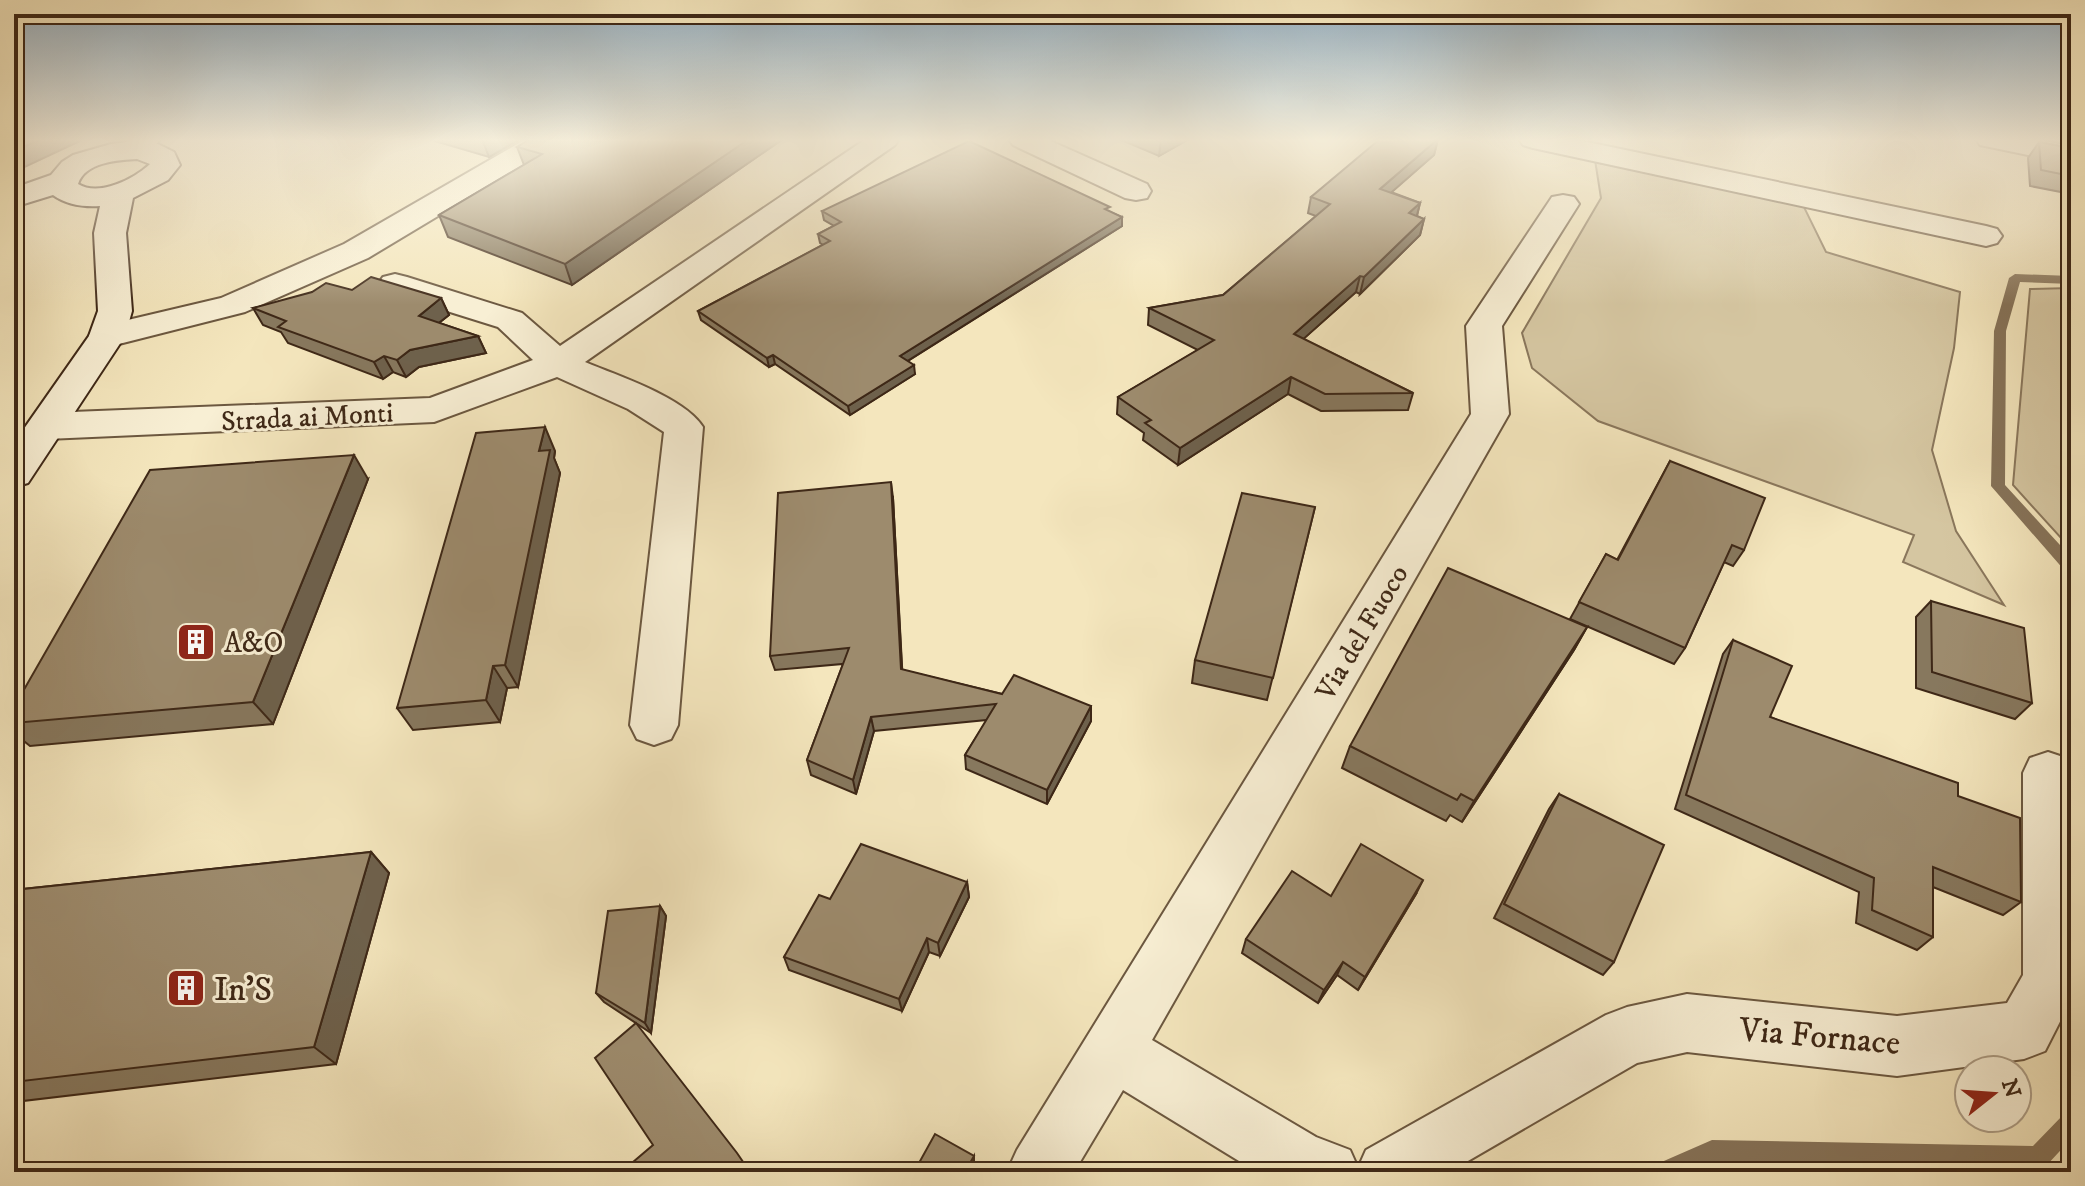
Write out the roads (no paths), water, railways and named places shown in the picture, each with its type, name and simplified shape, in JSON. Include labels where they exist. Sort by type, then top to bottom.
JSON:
[{"type":"street","points":[[70,194],[99,194]]},
{"type":"street","points":[[14,473],[107,336],[115,311],[110,233],[119,194]]},
{"type":"street","points":[[107,336],[233,305],[356,251],[452,194]]},
{"type":"street","name":"Strada ai Monti","points":[[47,426],[434,410],[558,364],[805,194]]},
{"type":"street","points":[[1791,194],[1986,236]]},
{"type":"street","name":"Via del Fuoco","points":[[1113,1050],[1490,414],[1484,326],[1563,204]]},
{"type":"street","points":[[395,284],[510,320],[558,364],[641,400],[684,427],[654,725]]},
{"type":"street","name":"Via Fornace","points":[[1388,1172],[1627,1036],[1687,1023],[1897,1046],[2024,1030],[2051,980],[2048,773]]},
{"type":"street","points":[[1039,1172],[1113,1050],[1302,1164],[1328,1172]]},
{"type":"waterway","points":[[2071,280],[2015,278],[2000,331],[1998,486],[2071,567]]},
{"type":"waterway","points":[[1665,1172],[1712,1151],[2038,1158],[2071,1123]]},
{"type":"place","name":"A&O","points":[[196,642]]},
{"type":"place","name":"In'S","points":[[186,988]]}]
